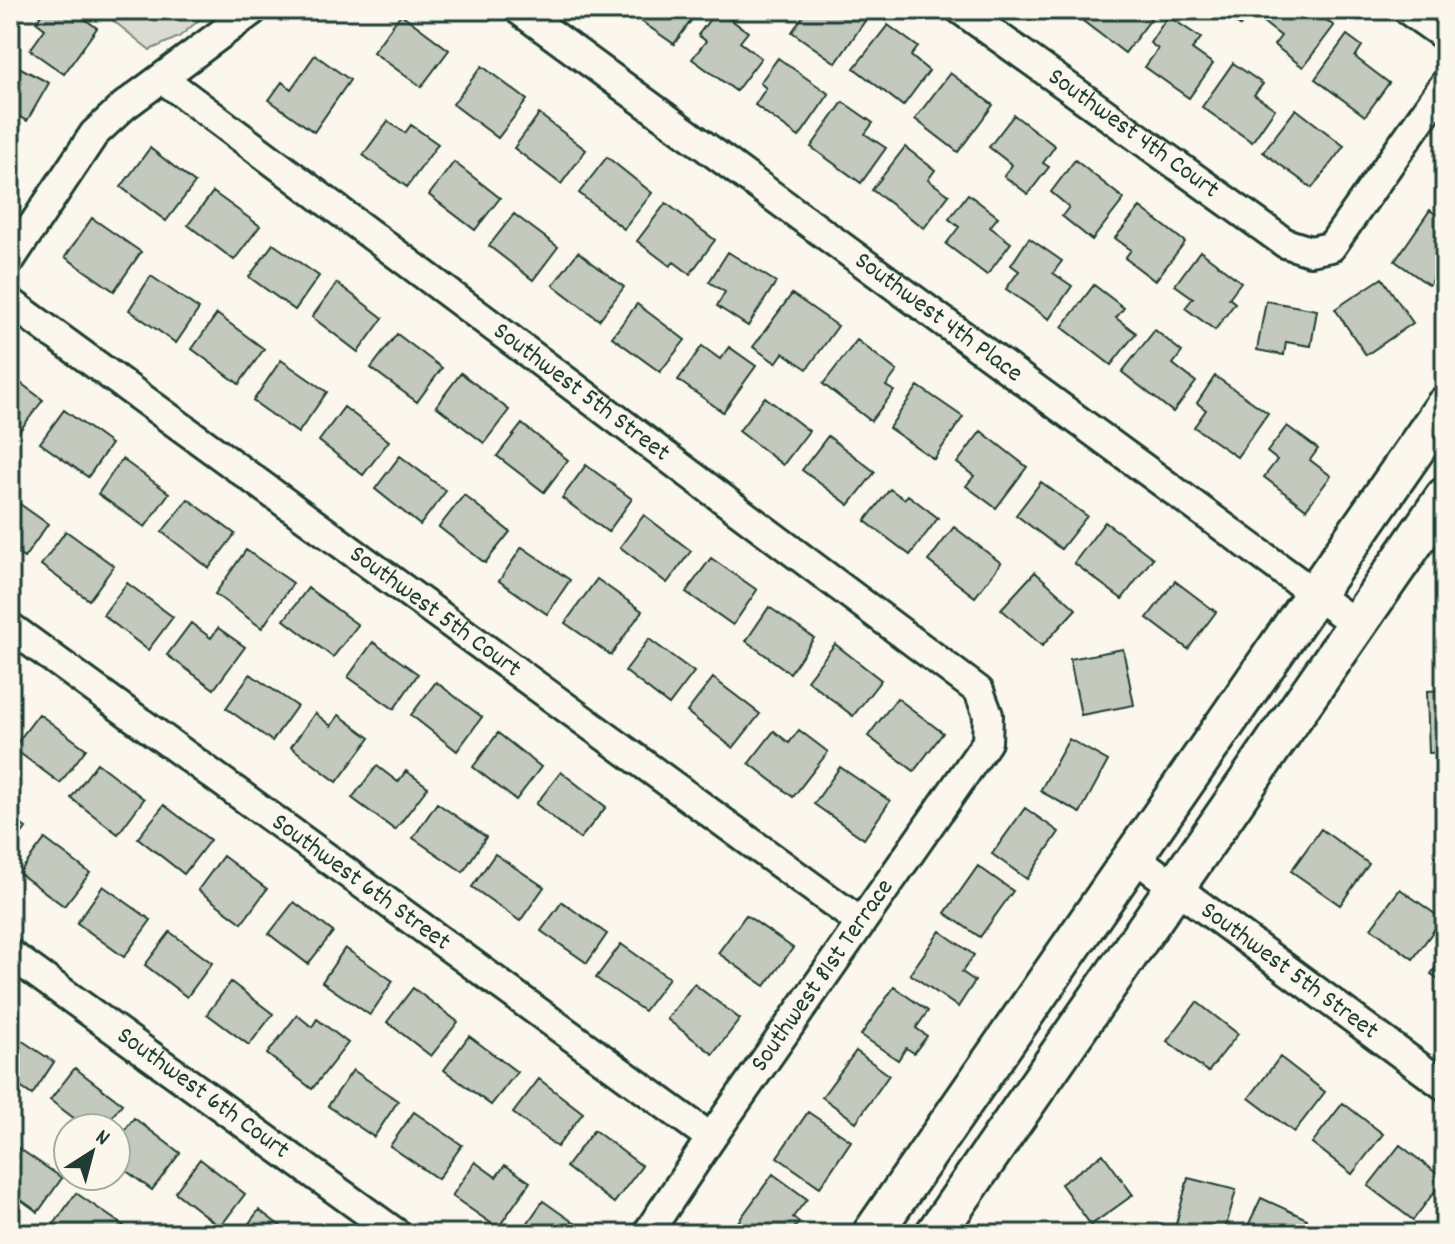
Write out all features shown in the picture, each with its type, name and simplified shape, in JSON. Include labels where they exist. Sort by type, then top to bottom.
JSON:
[{"type":"street","points":[[10,260],[94,134],[124,106],[253,10]]},
{"type":"street","name":"Southwest 4th Place","points":[[519,10],[1357,625]]},
{"type":"street","name":"Southwest 4th Court","points":[[961,10],[1285,243],[1310,251],[1331,247],[1445,84]]},
{"type":"street","points":[[1408,10],[1445,36]]},
{"type":"street","name":"Southwest 5th Street","points":[[162,78],[979,691],[988,715]]},
{"type":"street","name":"Southwest 5th Court","points":[[10,302],[860,922]]},
{"type":"street","points":[[872,1234],[1445,406]]},
{"type":"street","points":[[935,1234],[1445,497]]},
{"type":"street","name":"Southwest 6th Street","points":[[10,627],[711,1138]]},
{"type":"street","name":"Southwest 81st Terrace","points":[[647,1234],[987,742],[988,715]]},
{"type":"street","name":"Southwest 5th Street","points":[[1133,856],[1445,1086]]},
{"type":"street","name":"Southwest 6th Court","points":[[10,954],[397,1234]]},
{"type":"shaded area","points":[[100,10],[211,10],[179,37],[150,50]]},
{"type":"building","points":[[44,10],[72,10],[97,28],[64,74],[30,50],[45,29],[36,22]]},
{"type":"building","points":[[625,10],[696,10],[698,11],[674,44]]},
{"type":"building","points":[[717,10],[748,32],[740,42],[761,58],[736,91],[692,59],[706,41],[698,35]]},
{"type":"building","points":[[807,10],[862,10],[869,15],[836,63],[792,32]]},
{"type":"building","points":[[1092,10],[1139,10],[1151,19],[1125,53],[1083,21]]},
{"type":"building","points":[[1219,10],[1252,10],[1240,26]]},
{"type":"building","points":[[1272,10],[1313,10],[1334,26],[1303,67],[1274,45],[1281,36],[1263,22]]},
{"type":"building","points":[[401,14],[449,50],[421,87],[373,52]]},
{"type":"building","points":[[1168,16],[1201,38],[1192,49],[1213,64],[1189,98],[1145,67],[1158,49],[1150,43]]},
{"type":"building","points":[[888,25],[918,47],[911,56],[929,71],[903,106],[854,68]]},
{"type":"building","points":[[1347,35],[1362,46],[1355,57],[1389,83],[1365,116],[1315,79]]},
{"type":"building","points":[[315,55],[350,80],[314,132],[269,100],[282,82],[291,89]]},
{"type":"building","points":[[778,58],[829,94],[799,137],[755,105],[766,88],[760,83]]},
{"type":"building","points":[[1233,63],[1263,84],[1254,95],[1275,109],[1252,142],[1202,107]]},
{"type":"building","points":[[15,65],[49,83],[27,121],[10,111],[10,75]]},
{"type":"building","points":[[482,66],[527,100],[498,138],[453,104]]},
{"type":"building","points":[[950,73],[993,105],[958,152],[915,119]]},
{"type":"building","points":[[843,102],[873,123],[865,134],[886,148],[861,183],[811,147]]},
{"type":"building","points":[[1296,109],[1344,146],[1312,188],[1263,152]]},
{"type":"building","points":[[539,114],[586,150],[561,184],[514,148]]},
{"type":"building","points":[[1014,115],[1055,146],[1043,163],[1049,167],[1028,194],[1004,176],[1012,165],[989,147]]},
{"type":"building","points":[[388,121],[405,133],[411,125],[438,144],[407,187],[363,155]]},
{"type":"building","points":[[905,147],[935,170],[928,180],[949,195],[924,228],[872,190]]},
{"type":"building","points":[[150,148],[195,183],[166,221],[121,187]]},
{"type":"building","points":[[607,157],[652,193],[624,229],[579,193]]},
{"type":"building","points":[[1075,160],[1124,199],[1092,240],[1062,216],[1069,207],[1051,192]]},
{"type":"building","points":[[454,162],[500,198],[475,230],[429,195]]},
{"type":"building","points":[[213,192],[260,226],[234,260],[188,225]]},
{"type":"building","points":[[968,194],[998,217],[990,227],[1011,243],[987,275],[946,244],[959,227],[949,219]]},
{"type":"building","points":[[666,203],[715,240],[690,274],[674,262],[670,266],[637,241]]},
{"type":"building","points":[[1140,207],[1185,242],[1155,281],[1125,258],[1131,250],[1115,238]]},
{"type":"building","points":[[1430,210],[1445,221],[1445,267],[1442,265],[1429,285],[1395,261]]},
{"type":"building","points":[[514,214],[558,247],[533,280],[489,246]]},
{"type":"building","points":[[92,218],[141,252],[114,291],[65,257]]},
{"type":"building","points":[[1029,238],[1062,261],[1053,273],[1072,286],[1049,319],[1006,289],[1019,271],[1011,265]]},
{"type":"building","points":[[273,244],[319,276],[295,310],[249,277]]},
{"type":"building","points":[[1200,251],[1241,282],[1229,298],[1235,303],[1215,330],[1185,308],[1193,298],[1175,285]]},
{"type":"building","points":[[578,252],[624,287],[599,320],[553,285]]},
{"type":"building","points":[[728,252],[776,282],[748,326],[717,306],[725,292],[709,282]]},
{"type":"building","points":[[151,276],[199,309],[176,343],[129,310]]},
{"type":"building","points":[[1382,278],[1413,323],[1366,355],[1335,309]]},
{"type":"building","points":[[337,283],[383,318],[358,352],[312,317]]},
{"type":"building","points":[[1094,285],[1124,308],[1116,318],[1136,333],[1111,365],[1062,327]]},
{"type":"building","points":[[792,294],[838,326],[807,369],[783,353],[776,363],[753,347]]},
{"type":"building","points":[[1266,301],[1317,310],[1311,346],[1286,342],[1284,355],[1257,350]]},
{"type":"building","points":[[637,304],[685,340],[660,372],[612,337]]},
{"type":"building","points":[[217,314],[264,349],[239,384],[192,349]]},
{"type":"building","points":[[1155,330],[1182,352],[1173,364],[1196,382],[1173,412],[1122,372]]},
{"type":"building","points":[[397,334],[442,368],[417,402],[371,368]]},
{"type":"building","points":[[857,340],[897,371],[886,386],[894,391],[871,421],[823,384]]},
{"type":"building","points":[[702,346],[720,359],[729,347],[756,366],[723,412],[678,380]]},
{"type":"building","points":[[281,360],[327,392],[298,433],[253,401]]},
{"type":"building","points":[[461,373],[509,410],[484,443],[436,406]]},
{"type":"building","points":[[10,375],[43,400],[14,438],[10,435]]},
{"type":"building","points":[[1215,376],[1268,413],[1237,457],[1194,427],[1206,410],[1197,403]]},
{"type":"building","points":[[918,386],[963,417],[934,459],[889,428]]},
{"type":"building","points":[[765,397],[809,431],[783,465],[739,431]]},
{"type":"building","points":[[344,407],[389,441],[363,475],[319,441]]},
{"type":"building","points":[[64,410],[111,444],[88,477],[40,443]]},
{"type":"building","points":[[522,424],[568,460],[544,492],[497,456]]},
{"type":"building","points":[[1287,426],[1318,449],[1310,460],[1331,476],[1306,509],[1264,477],[1277,460],[1267,452]]},
{"type":"building","points":[[981,431],[1027,467],[996,508],[966,486],[974,476],[957,463]]},
{"type":"building","points":[[828,436],[875,472],[849,505],[802,470]]},
{"type":"building","points":[[400,456],[446,491],[420,525],[375,489]]},
{"type":"building","points":[[122,459],[169,493],[145,527],[98,494]]},
{"type":"building","points":[[586,465],[632,499],[608,532],[562,498]]},
{"type":"building","points":[[1041,482],[1087,516],[1061,549],[1016,515]]},
{"type":"building","points":[[890,489],[904,499],[908,495],[938,518],[910,555],[865,521]]},
{"type":"building","points":[[464,495],[510,532],[485,563],[439,527]]},
{"type":"building","points":[[10,497],[48,524],[24,558],[10,548]]},
{"type":"building","points":[[188,499],[235,534],[209,568],[162,532]]},
{"type":"building","points":[[644,515],[691,551],[667,583],[620,547]]},
{"type":"building","points":[[1105,522],[1153,558],[1122,599],[1074,563]]},
{"type":"building","points":[[954,527],[1001,563],[975,597],[928,561]]},
{"type":"building","points":[[66,531],[114,566],[89,600],[41,565]]},
{"type":"building","points":[[522,547],[570,580],[547,614],[499,581]]},
{"type":"building","points":[[246,550],[293,583],[262,628],[215,594]]},
{"type":"building","points":[[711,558],[757,590],[733,625],[686,592]]},
{"type":"building","points":[[1035,572],[1076,609],[1042,646],[1001,609]]},
{"type":"building","points":[[597,579],[642,611],[611,655],[565,623]]},
{"type":"building","points":[[1175,581],[1216,612],[1188,649],[1147,618]]},
{"type":"building","points":[[127,583],[173,617],[148,650],[103,615]]},
{"type":"building","points":[[308,588],[358,625],[333,657],[284,620]]},
{"type":"building","points":[[769,607],[814,638],[790,673],[746,641]]},
{"type":"building","points":[[191,623],[211,638],[218,628],[245,647],[214,689],[167,655]]},
{"type":"building","points":[[649,639],[694,672],[669,705],[625,671]]},
{"type":"building","points":[[373,642],[418,674],[394,709],[348,677]]},
{"type":"building","points":[[835,644],[881,680],[853,716],[807,680]]},
{"type":"building","points":[[1123,649],[1134,705],[1081,715],[1070,659]]},
{"type":"building","points":[[250,674],[297,706],[272,741],[226,708]]},
{"type":"building","points":[[713,678],[760,714],[733,748],[687,712]]},
{"type":"building","points":[[436,682],[482,717],[457,751],[411,715]]},
{"type":"building","points":[[1445,690],[1445,752],[1429,753],[1427,691]]},
{"type":"building","points":[[897,698],[943,733],[914,771],[868,736]]},
{"type":"building","points":[[315,713],[331,726],[339,715],[370,738],[337,782],[291,747]]},
{"type":"building","points":[[39,714],[86,749],[60,783],[13,748]]},
{"type":"building","points":[[799,730],[828,752],[793,797],[749,763],[774,731],[789,743]]},
{"type":"building","points":[[498,733],[541,767],[516,800],[473,767]]},
{"type":"building","points":[[1069,739],[1108,761],[1080,813],[1040,791]]},
{"type":"building","points":[[97,763],[144,799],[118,834],[71,798]]},
{"type":"building","points":[[377,766],[398,782],[406,771],[428,787],[395,830],[352,798]]},
{"type":"building","points":[[840,767],[890,801],[864,839],[814,804]]},
{"type":"building","points":[[561,772],[606,807],[580,839],[536,804]]},
{"type":"building","points":[[437,803],[486,837],[463,872],[413,838]]},
{"type":"building","points":[[164,805],[210,840],[184,874],[138,838]]},
{"type":"building","points":[[1025,808],[1059,832],[1027,879],[992,854]]},
{"type":"building","points":[[10,817],[26,828],[10,850]]},
{"type":"building","points":[[1321,829],[1369,864],[1340,905],[1291,871]]},
{"type":"building","points":[[45,839],[90,873],[64,906],[19,873]]},
{"type":"building","points":[[495,854],[544,887],[520,921],[472,887]]},
{"type":"building","points":[[223,856],[267,889],[242,923],[198,890]]},
{"type":"building","points":[[978,866],[1013,891],[980,937],[945,913]]},
{"type":"building","points":[[103,886],[151,920],[124,957],[77,923]]},
{"type":"building","points":[[1400,889],[1442,919],[1413,959],[1371,928]]},
{"type":"building","points":[[294,902],[333,932],[308,964],[269,934]]},
{"type":"building","points":[[562,902],[607,934],[587,963],[541,931]]},
{"type":"building","points":[[746,915],[793,948],[765,986],[718,953]]},
{"type":"building","points":[[940,931],[974,955],[962,972],[975,981],[958,1007],[910,974]]},
{"type":"building","points":[[170,932],[212,963],[187,997],[145,965]]},
{"type":"building","points":[[621,944],[669,978],[644,1011],[596,978]]},
{"type":"building","points":[[345,948],[393,981],[370,1015],[322,982]]},
{"type":"building","points":[[1445,954],[1445,983],[1431,974]]},
{"type":"building","points":[[231,982],[273,1014],[249,1045],[207,1014]]},
{"type":"building","points":[[694,984],[740,1019],[713,1054],[667,1019]]},
{"type":"building","points":[[894,987],[928,1011],[916,1028],[927,1036],[914,1053],[906,1048],[898,1060],[861,1035]]},
{"type":"building","points":[[413,988],[458,1022],[431,1056],[387,1022]]},
{"type":"building","points":[[1197,1002],[1238,1034],[1208,1072],[1167,1041]]},
{"type":"building","points":[[297,1015],[312,1027],[317,1019],[348,1043],[312,1089],[267,1054]]},
{"type":"building","points":[[469,1036],[517,1072],[491,1105],[444,1070]]},
{"type":"building","points":[[18,1038],[54,1062],[32,1095],[10,1080],[10,1049]]},
{"type":"building","points":[[856,1051],[889,1075],[856,1122],[822,1097]]},
{"type":"building","points":[[1280,1057],[1325,1092],[1294,1132],[1249,1098]]},
{"type":"building","points":[[75,1068],[122,1104],[116,1112],[66,1112],[50,1100]]},
{"type":"building","points":[[353,1070],[398,1101],[374,1137],[328,1106]]},
{"type":"building","points":[[539,1079],[583,1113],[557,1147],[513,1113]]},
{"type":"building","points":[[1343,1103],[1383,1134],[1352,1174],[1312,1143]]},
{"type":"building","points":[[414,1112],[462,1145],[438,1179],[390,1146]]},
{"type":"building","points":[[808,1112],[851,1141],[820,1187],[777,1157]]},
{"type":"building","points":[[134,1118],[180,1153],[152,1190],[132,1175]]},
{"type":"building","points":[[594,1130],[642,1166],[614,1203],[566,1167]]},
{"type":"building","points":[[1400,1145],[1444,1179],[1413,1220],[1368,1186]]},
{"type":"building","points":[[17,1147],[52,1171],[52,1192],[38,1212],[10,1192],[10,1157]]},
{"type":"building","points":[[1103,1154],[1133,1195],[1091,1225],[1061,1184]]},
{"type":"building","points":[[200,1159],[245,1194],[220,1227],[175,1192]]},
{"type":"building","points":[[475,1162],[496,1177],[505,1165],[530,1182],[498,1228],[452,1196]]},
{"type":"building","points":[[773,1174],[807,1199],[793,1217],[799,1222],[790,1234],[755,1234],[738,1222]]},
{"type":"building","points":[[1188,1178],[1236,1190],[1224,1234],[1197,1234],[1175,1228]]},
{"type":"building","points":[[76,1193],[124,1226],[119,1234],[55,1234],[50,1230]]},
{"type":"building","points":[[1261,1198],[1307,1219],[1300,1234],[1244,1234]]},
{"type":"building","points":[[543,1201],[590,1234],[520,1234]]},
{"type":"building","points":[[259,1210],[291,1234],[241,1234]]},
{"type":"building","points":[[1445,1211],[1445,1234],[1436,1234],[1431,1230]]}]
